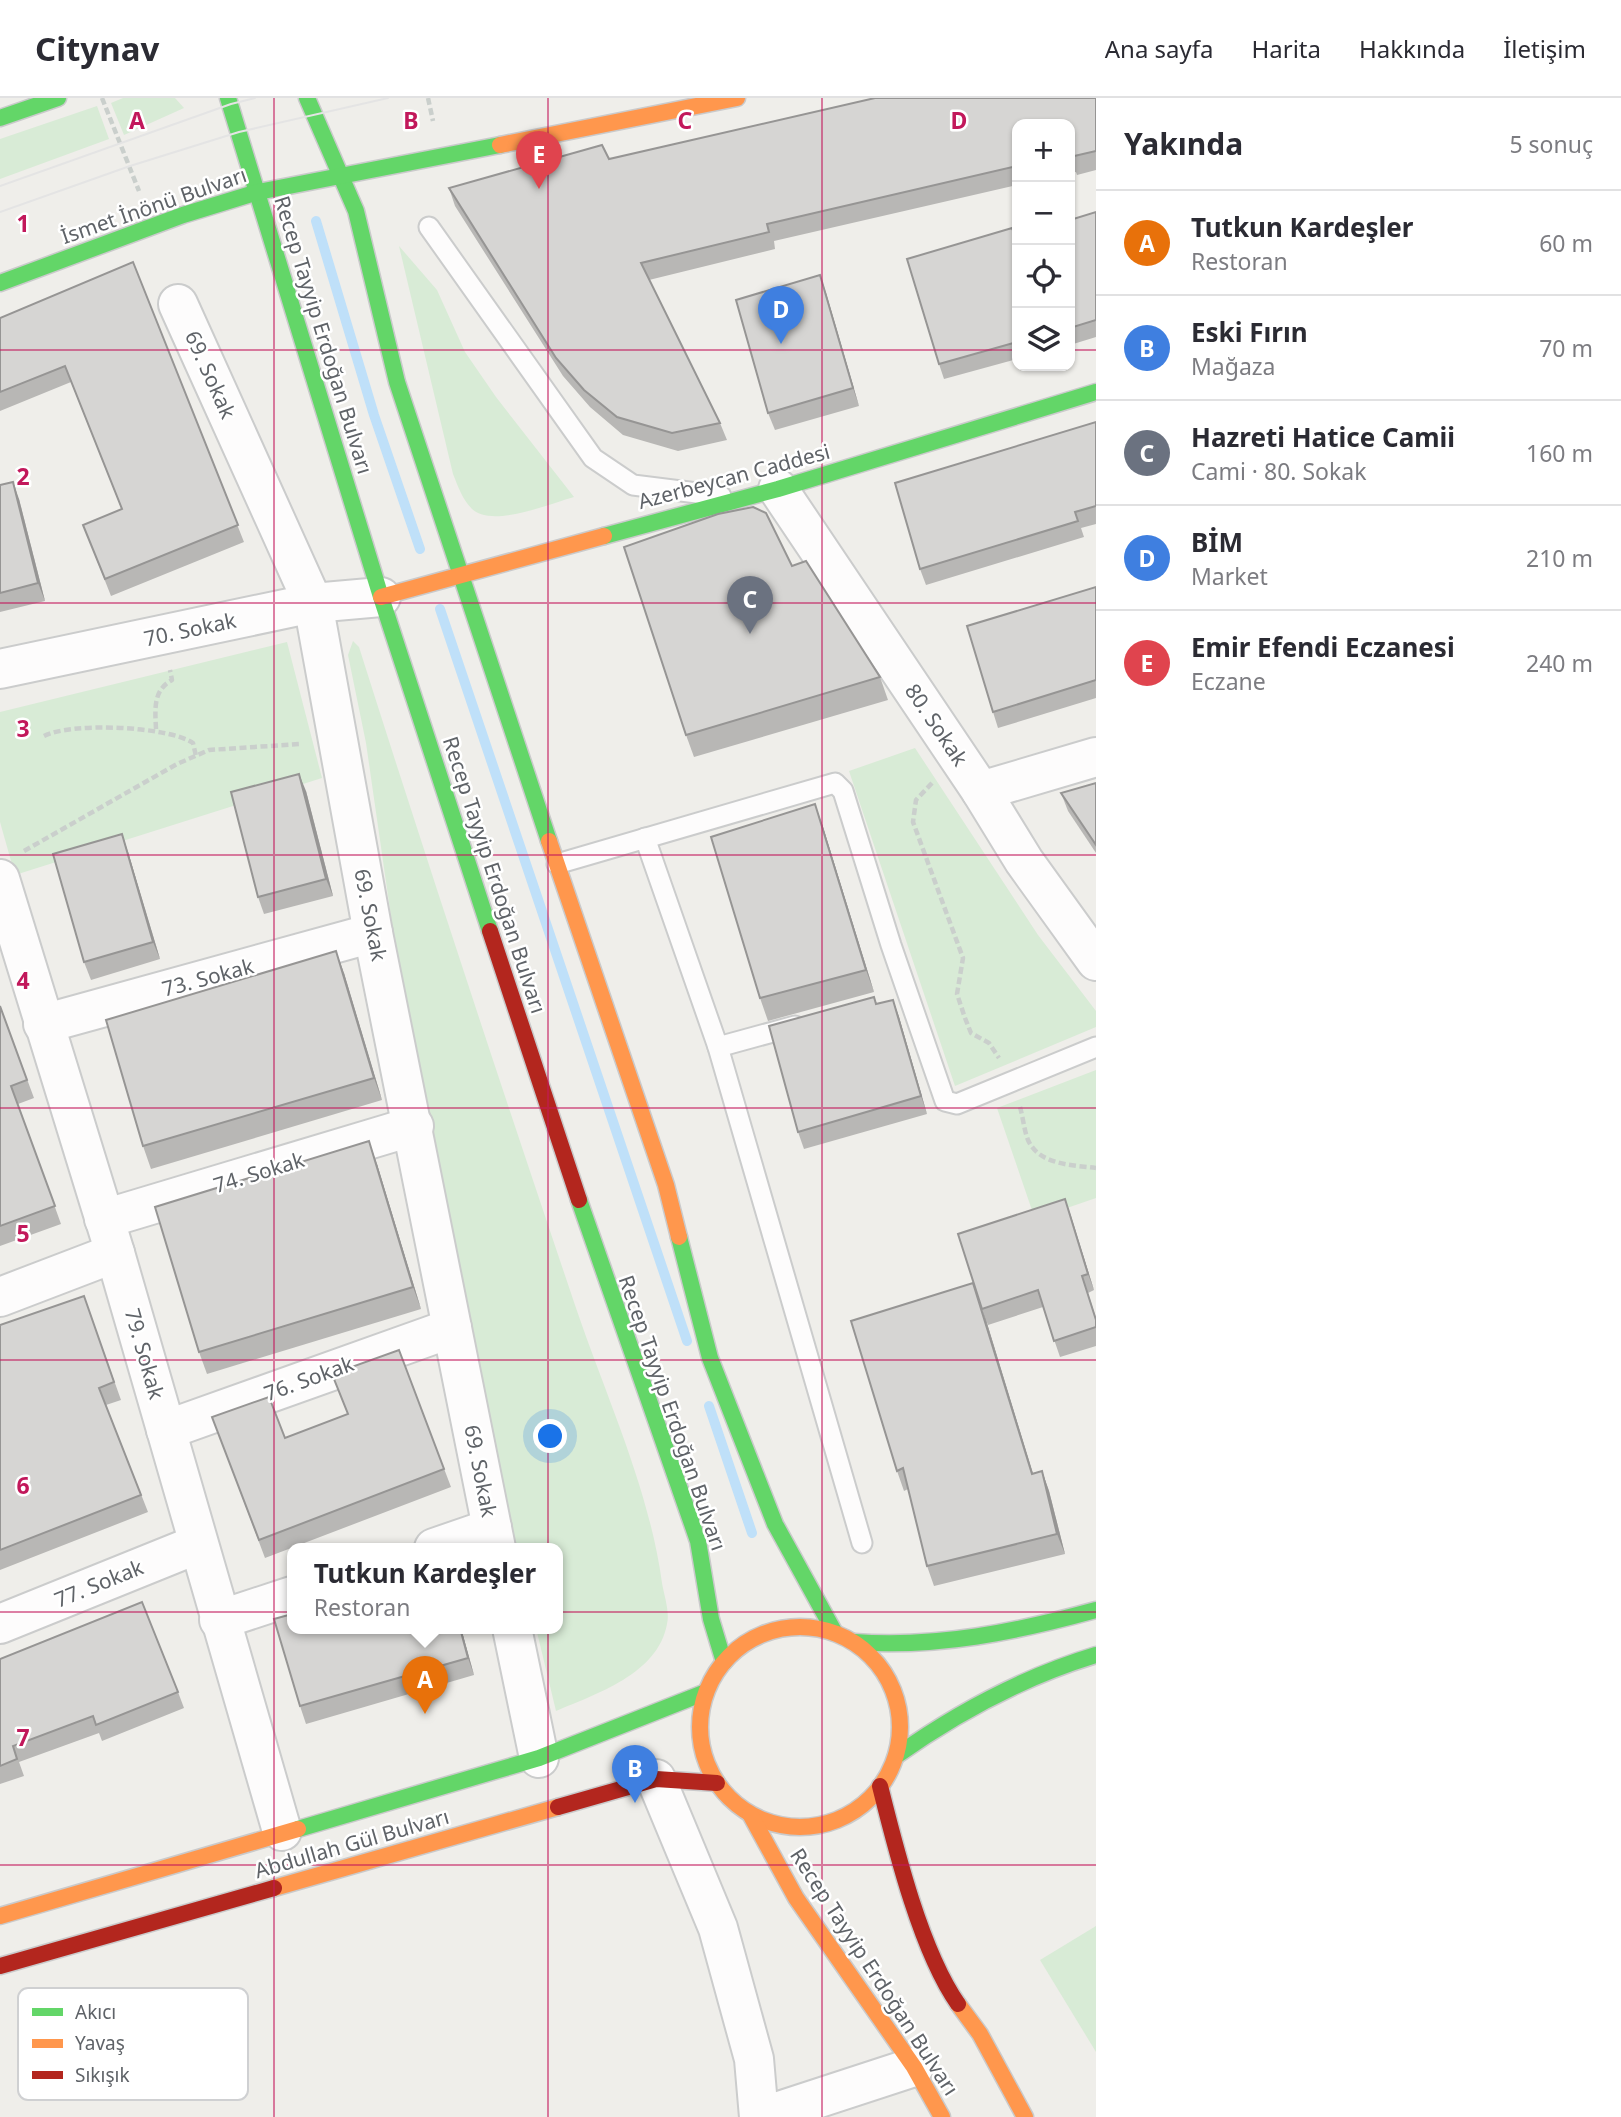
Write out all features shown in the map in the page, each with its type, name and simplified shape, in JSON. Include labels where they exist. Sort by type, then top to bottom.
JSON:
[{"type":"main road","points":[[3,112],[58,98]]},
{"type":"main road","name":"Recep Tayyip Erdoğan Bulvarı","points":[[228,98],[381,597],[584,1217],[698,1541],[710,1619],[724,1662]]},
{"type":"main road","points":[[307,98],[356,211],[397,382],[459,575],[666,1185],[710,1358],[775,1524],[835,1633]]},
{"type":"main road","name":"İsmet İnönü Bulvarı","points":[[0,283],[183,215],[258,192],[737,98]]},
{"type":"main road","name":"Azerbeycan Caddesi","points":[[381,597],[778,489],[1096,392]]},
{"type":"main road","points":[[854,1642],[884,1672],[894,1691],[900,1734],[896,1756],[880,1786],[857,1809],[837,1820],[815,1826],[770,1823],[750,1814],[732,1800],[717,1783],[706,1762],[701,1739],[701,1716],[706,1692],[724,1662],[752,1639],[771,1631],[814,1627],[854,1642],[899,1647],[968,1642],[1021,1632],[1096,1610]]},
{"type":"main road","points":[[896,1756],[939,1724],[970,1707],[1050,1668],[1096,1655]]},
{"type":"main road","name":"Abdullah Gül Bulvarı","points":[[0,1916],[88,1892],[282,1831],[539,1758],[706,1692]]},
{"type":"main road","name":"Abdullah Gül Bulvarı","points":[[0,1966],[656,1779],[717,1783]]},
{"type":"main road","points":[[880,1786],[893,1839],[940,1978],[979,2034],[1025,2117]]},
{"type":"main road","name":"Recep Tayyip Erdoğan Bulvarı","points":[[750,1814],[796,1898],[914,2067],[942,2117]]},
{"type":"street","name":"69. Sokak","points":[[178,304],[313,603],[373,933],[414,1126],[494,1538]]},
{"type":"street","name":"80. Sokak","points":[[778,489],[970,775],[1024,861],[1096,961]]},
{"type":"street","name":"70. Sokak","points":[[0,669],[313,603],[381,597]]},
{"type":"street","points":[[970,775],[1096,757]]},
{"type":"street","name":"79. Sokak","points":[[10,866],[14,980],[43,1024],[110,1236],[282,1831]]},
{"type":"street","name":"73. Sokak","points":[[43,1024],[373,933]]},
{"type":"street","name":"74. Sokak","points":[[0,1297],[110,1236],[414,1126]]},
{"type":"street","name":"76. Sokak","points":[[166,1430],[452,1328]]},
{"type":"street","points":[[464,1543],[494,1538]]},
{"type":"street","name":"77. Sokak","points":[[0,1624],[198,1544]]},
{"type":"street","points":[[219,1620],[287,1598]]},
{"type":"street","points":[[513,1634],[539,1758]]},
{"type":"street","points":[[656,1779],[718,1927],[754,2059],[761,2117],[914,2067]]},
{"type":"lane","points":[[429,228],[593,458],[633,485],[739,499]]},
{"type":"lane","points":[[558,864],[835,783],[843,791],[891,946],[944,1101],[957,1104],[1096,1047]]},
{"type":"lane","points":[[645,838],[718,1048],[862,1543]]},
{"type":"lane","points":[[718,1048],[810,1022]]},
{"type":"path","points":[[102,98],[140,194],[151,189]]},
{"type":"path","points":[[156,729],[156,698],[163,684],[172,680]]},
{"type":"path","points":[[44,736],[65,729],[156,729],[182,735],[193,743],[195,756]]},
{"type":"path","points":[[10,866],[209,750],[248,746],[340,744]]},
{"type":"path","points":[[970,775],[916,800],[913,822],[963,958],[957,994],[971,1033],[989,1043],[997,1053],[1020,1107],[1028,1140],[1038,1153],[1052,1162],[1096,1168]]},
{"type":"green space","points":[[123,98],[175,98],[184,108],[124,135],[111,103]]},
{"type":"green space","points":[[97,106],[109,139],[0,179],[0,139]]},
{"type":"green space","points":[[399,246],[437,290],[465,352],[496,397],[574,497],[521,513],[493,516],[472,509],[466,501],[453,474]]},
{"type":"green space","points":[[353,641],[359,647],[576,1308],[626,1444],[656,1548],[668,1614],[661,1641],[651,1656],[623,1680],[556,1711],[537,1634],[563,1634],[563,1543],[515,1543],[491,1445],[398,965],[366,743],[348,655]]},
{"type":"green space","points":[[287,642],[322,778],[15,875],[0,822],[0,712]]},
{"type":"green space","points":[[915,748],[1038,935],[1096,1011],[1096,1027],[955,1086],[849,771]]},
{"type":"green space","points":[[1096,1070],[1096,1198],[1035,1219],[997,1108]]},
{"type":"green space","points":[[1096,1926],[1096,2052],[1040,1960]]},
{"type":"building","points":[[875,98],[1096,98],[1096,151],[1075,156],[1075,119],[1012,119],[1012,167],[767,224],[769,232],[641,263],[720,423],[672,433],[617,417],[584,390],[556,358],[449,188],[602,145],[609,159]]},
{"type":"building","points":[[1096,212],[1096,320],[1075,326],[1075,245],[1075,218]]},
{"type":"building","points":[[1012,228],[1012,343],[939,364],[907,259]]},
{"type":"building","points":[[133,262],[238,525],[105,579],[83,525],[122,509],[65,366],[0,392],[0,318]]},
{"type":"building","points":[[820,275],[853,388],[768,413],[736,300]]},
{"type":"building","points":[[1096,422],[1096,506],[1075,512],[1078,521],[920,569],[895,483]]},
{"type":"building","points":[[13,482],[38,583],[0,593],[0,485]]},
{"type":"building","points":[[753,507],[766,513],[792,566],[806,561],[880,677],[686,735],[624,547],[718,514]]},
{"type":"building","points":[[1096,587],[1096,680],[993,712],[967,626]]},
{"type":"building","points":[[299,774],[326,879],[258,897],[231,792]]},
{"type":"building","points":[[1096,783],[1096,845],[1061,793]]},
{"type":"building","points":[[815,804],[866,970],[760,998],[711,837]]},
{"type":"building","points":[[122,834],[153,942],[84,962],[53,854]]},
{"type":"building","points":[[336,951],[374,1078],[143,1146],[106,1020]]},
{"type":"building","points":[[874,997],[876,1004],[893,1000],[921,1096],[798,1132],[769,1026]]},
{"type":"building","points":[[0,1006],[27,1080],[11,1086],[55,1206],[0,1226]]},
{"type":"building","points":[[369,1141],[413,1287],[199,1352],[155,1207]]},
{"type":"building","points":[[1065,1199],[1088,1274],[1082,1276],[1096,1327],[1054,1341],[1038,1290],[982,1309],[958,1234]]},
{"type":"building","points":[[973,1283],[1032,1474],[1042,1471],[1057,1534],[927,1566],[903,1468],[897,1471],[851,1321]]},
{"type":"building","points":[[84,1296],[114,1382],[99,1388],[141,1495],[0,1550],[0,1325]]},
{"type":"building","points":[[399,1350],[444,1469],[259,1540],[212,1417],[269,1397],[285,1438],[348,1414],[332,1374]]},
{"type":"building","points":[[142,1602],[178,1692],[96,1725],[93,1716],[13,1746],[17,1759],[0,1766],[0,1659]]},
{"type":"building","points":[[287,1615],[287,1634],[462,1634],[468,1658],[300,1706],[274,1619]]},
{"type":"waterway","points":[[316,221],[374,415],[420,549]]},
{"type":"waterway","points":[[440,609],[687,1341]]},
{"type":"waterway","points":[[709,1406],[752,1533]]},
{"type":"tram line","points":[[0,186],[231,104],[255,98]]},
{"type":"tram line","points":[[0,212],[130,166],[239,132],[388,98]]},
{"type":"traffic: fast","points":[[0,118],[58,98]]},
{"type":"traffic: fast","points":[[228,98],[381,597],[490,931]]},
{"type":"traffic: fast","points":[[307,98],[356,211],[397,382],[549,841]]},
{"type":"traffic: fast","points":[[0,283],[183,215],[258,192],[500,145]]},
{"type":"traffic: fast","points":[[604,536],[778,489],[1096,392]]},
{"type":"traffic: fast","points":[[579,1200],[698,1541],[711,1619],[724,1662]]},
{"type":"traffic: fast","points":[[679,1237],[710,1358],[775,1524],[835,1633]]},
{"type":"traffic: fast","points":[[854,1642],[916,1643],[946,1640],[1006,1631],[1096,1610]]},
{"type":"traffic: fast","points":[[896,1756],[992,1697],[1043,1674],[1096,1655]]},
{"type":"traffic: fast","points":[[298,1829],[539,1758],[706,1692]]},
{"type":"traffic: slow","points":[[500,145],[737,98]]},
{"type":"traffic: slow","points":[[381,597],[604,536]]},
{"type":"traffic: slow","points":[[549,841],[666,1185],[679,1237]]},
{"type":"traffic: slow","points":[[800,1627],[838,1635],[871,1656],[892,1689],[900,1727],[892,1765],[871,1798],[838,1819],[800,1827],[762,1819],[729,1798],[708,1765],[700,1727],[708,1689],[729,1656],[762,1635],[800,1627]]},
{"type":"traffic: slow","points":[[274,1888],[558,1807]]},
{"type":"traffic: slow","points":[[750,1814],[796,1898],[914,2067],[942,2117]]},
{"type":"traffic: slow","points":[[0,1916],[298,1829]]},
{"type":"traffic: slow","points":[[958,2004],[980,2034],[1025,2117]]},
{"type":"traffic: jam","points":[[490,931],[579,1200]]},
{"type":"traffic: jam","points":[[558,1807],[656,1779],[717,1783]]},
{"type":"traffic: jam","points":[[880,1786],[921,1929],[932,1957],[958,2004]]},
{"type":"traffic: jam","points":[[0,1966],[274,1888]]},
{"type":"place","name":"Emir Efendi Eczanesi","points":[[539,189]]},
{"type":"place","name":"BİM","points":[[781,344]]},
{"type":"place","name":"Hazreti Hatice Camii","points":[[750,634]]},
{"type":"place","name":"Tutkun Kardeşler","points":[[425,1714]]},
{"type":"place","name":"Eski Fırın","points":[[635,1803]]}]
